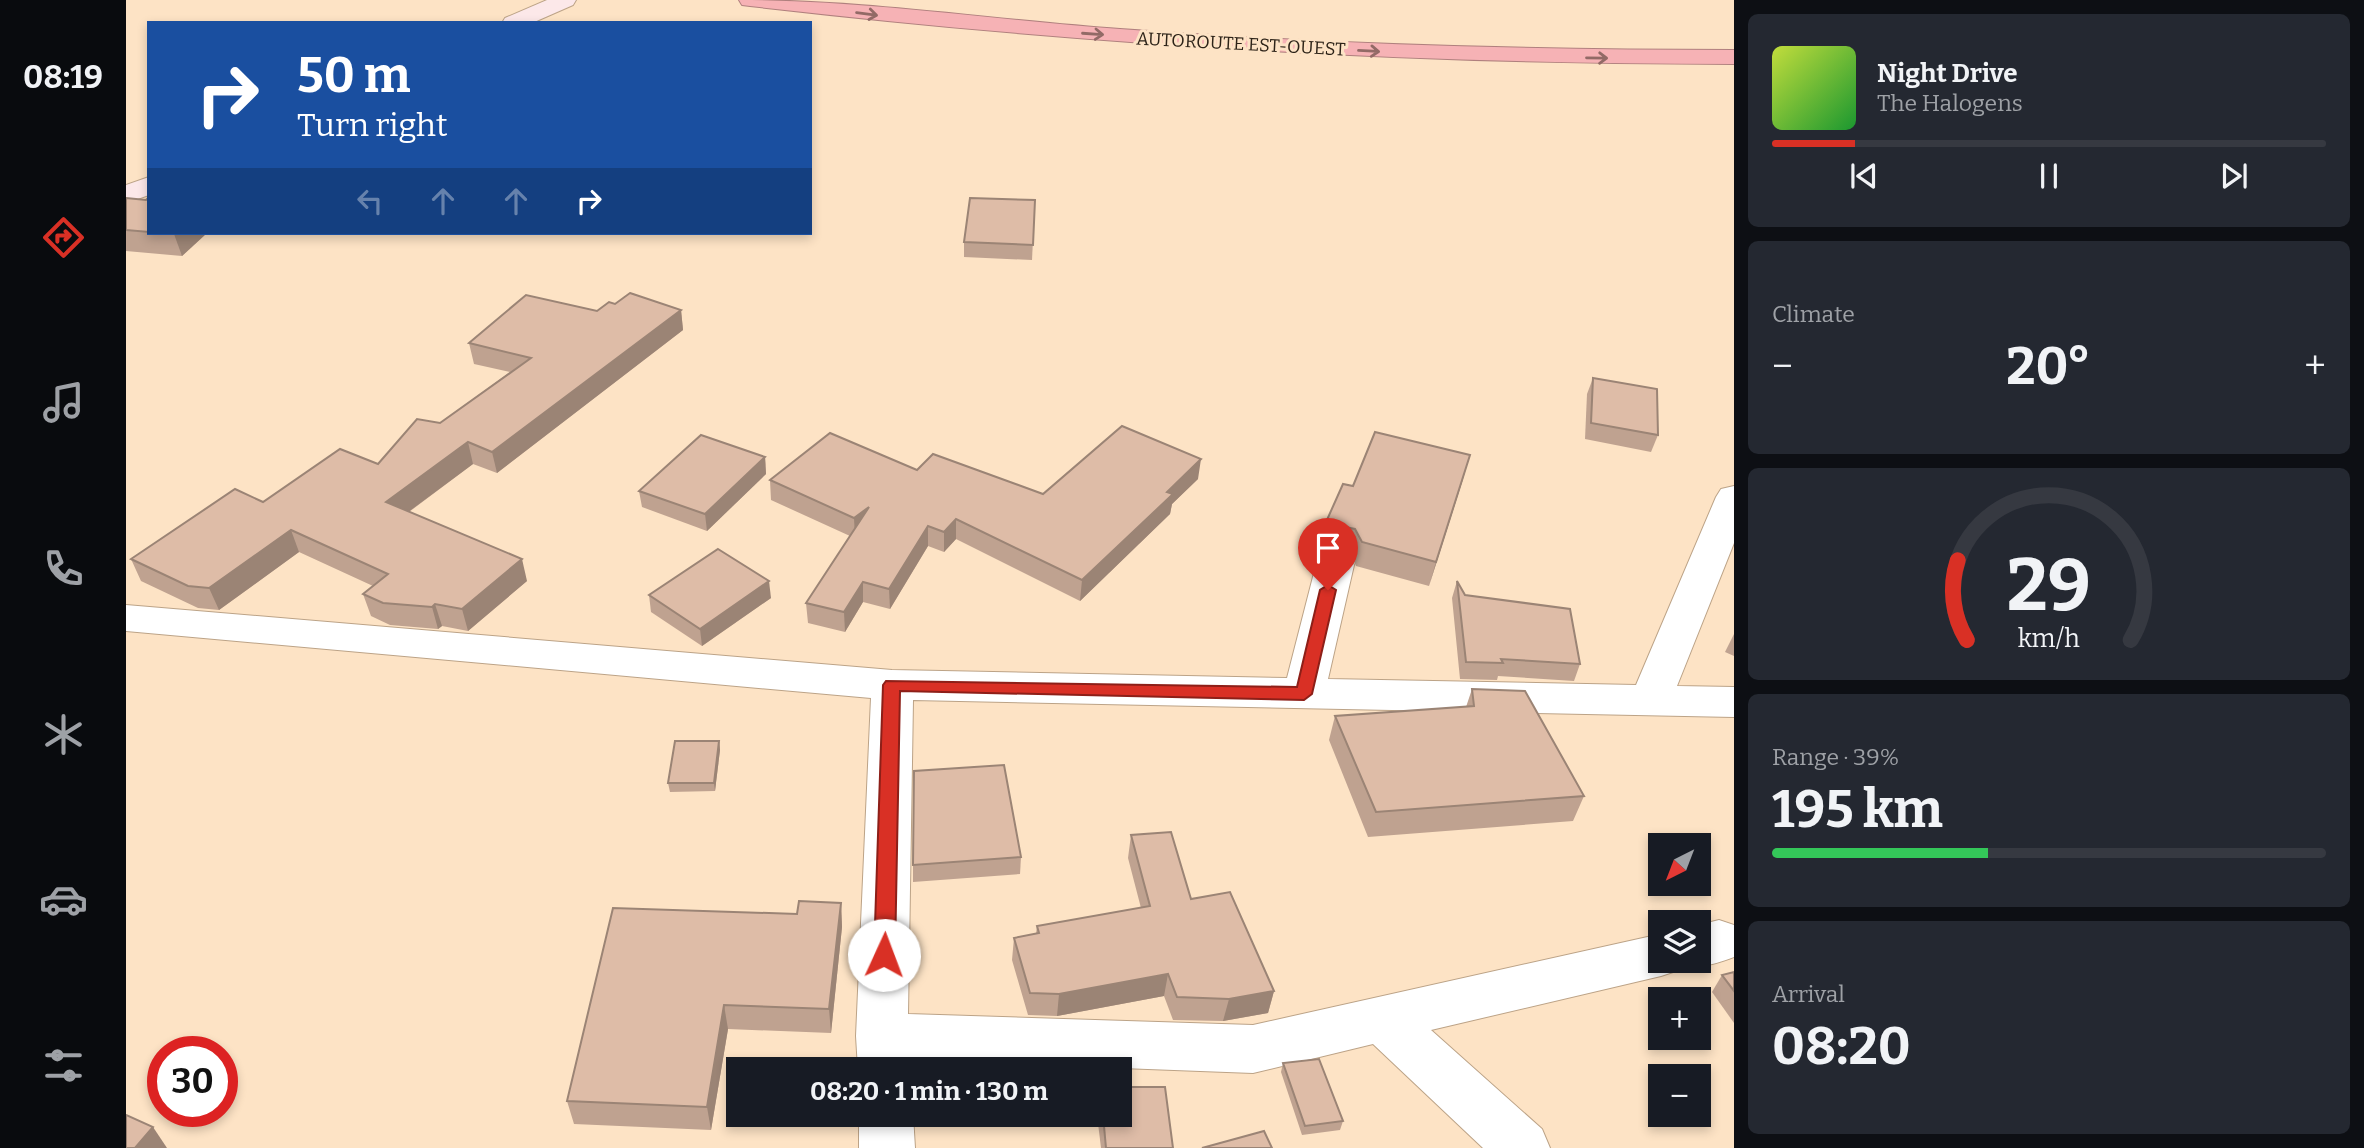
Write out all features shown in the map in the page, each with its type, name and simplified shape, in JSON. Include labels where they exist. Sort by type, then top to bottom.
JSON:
[{"type":"highway","name":"AUTOROUTE EST-OUEST","points":[[750,0],[1012,28],[1297,47],[1435,54],[1622,58],[1734,57]]},
{"type":"highway","name":"AUTOROUTE EST-OUEST","points":[[931,0],[1212,22],[1462,32]]},
{"type":"highway","points":[[1502,33],[1542,34]]},
{"type":"main road","points":[[518,21],[565,0]]},
{"type":"main road","points":[[126,195],[147,186]]},
{"type":"street","points":[[1650,701],[1734,497]]},
{"type":"street","points":[[1304,694],[1335,565]]},
{"type":"street","points":[[126,618],[892,685],[1650,701],[1726,709]]},
{"type":"street","points":[[892,685],[883,1053],[1253,1049],[1648,958]]},
{"type":"street","points":[[1382,1019],[1522,1148]]},
{"type":"street","points":[[886,1127],[887,1148]]},
{"type":"building","points":[[126,198],[146,200],[147,232],[126,230]]},
{"type":"building","points":[[970,198],[1035,200],[1033,245],[964,242]]},
{"type":"building","points":[[630,293],[681,310],[492,452],[468,442],[386,502],[522,559],[462,609],[435,604],[432,607],[383,603],[363,594],[388,574],[291,530],[209,588],[188,586],[131,559],[235,489],[263,502],[340,449],[378,464],[417,419],[440,423],[531,358],[469,343],[526,295],[597,311],[609,302],[615,304]]},
{"type":"building","points":[[1593,378],[1657,389],[1658,435],[1591,423]]},
{"type":"building","points":[[1122,426],[1201,459],[1167,492],[1173,494],[1082,580],[956,519],[944,532],[928,526],[889,589],[863,582],[844,612],[806,603],[869,507],[854,518],[770,480],[830,433],[917,470],[933,454],[1043,494]]},
{"type":"building","points":[[1375,432],[1470,455],[1436,562],[1362,542],[1355,529],[1340,526],[1322,531],[1343,484],[1353,486]]},
{"type":"building","points":[[701,435],[765,457],[705,514],[639,491]]},
{"type":"building","points":[[718,549],[769,581],[700,629],[649,595]]},
{"type":"building","points":[[1457,581],[1465,595],[1570,609],[1580,664],[1501,659],[1503,663],[1466,662]]},
{"type":"building","points":[[1472,689],[1525,691],[1584,796],[1376,812],[1335,716],[1474,706]]},
{"type":"building","points":[[675,741],[719,741],[714,783],[668,783]]},
{"type":"building","points":[[1004,765],[1021,857],[913,865],[914,771]]},
{"type":"building","points":[[1171,832],[1191,899],[1230,892],[1274,991],[1229,999],[1177,997],[1168,974],[1059,994],[1030,993],[1014,938],[1039,933],[1037,926],[1150,906],[1131,835]]},
{"type":"building","points":[[799,901],[841,903],[829,1009],[724,1005],[707,1107],[567,1101],[613,908],[797,914]]},
{"type":"building","points":[[1734,972],[1734,991],[1722,975]]},
{"type":"building","points":[[1319,1059],[1343,1121],[1305,1126],[1283,1063]]},
{"type":"building","points":[[1132,1087],[1165,1087],[1173,1148],[1106,1148],[1104,1127],[1132,1127]]},
{"type":"building","points":[[126,1115],[147,1124],[147,1127],[153,1127],[135,1148],[126,1148]]},
{"type":"building","points":[[1264,1131],[1272,1148],[1202,1148]]},
{"type":"route","points":[[884,955],[892,685],[1304,694],[1328,590]]}]
